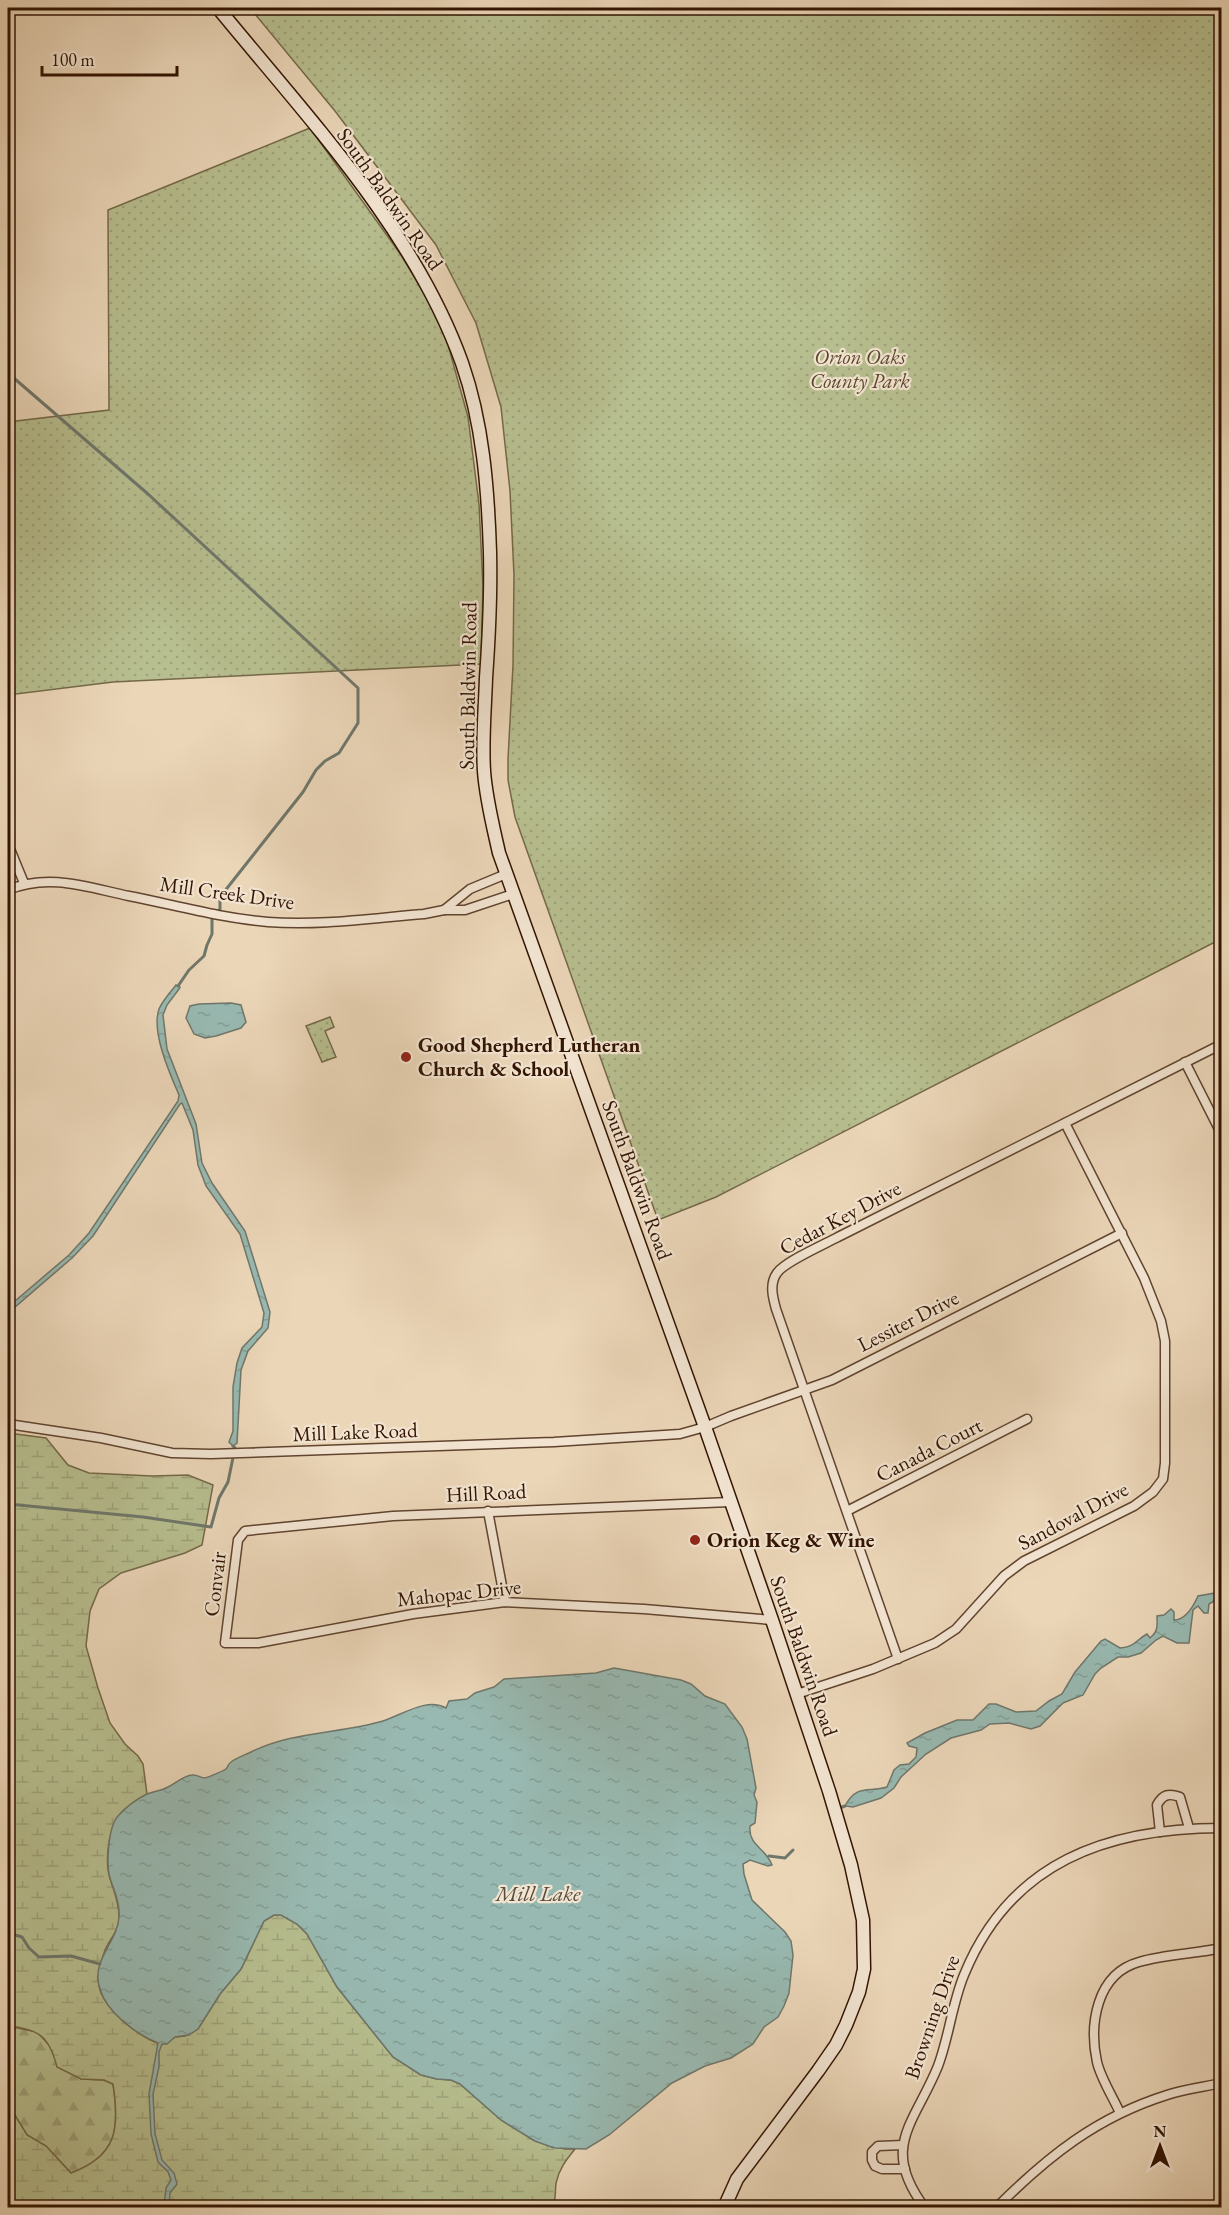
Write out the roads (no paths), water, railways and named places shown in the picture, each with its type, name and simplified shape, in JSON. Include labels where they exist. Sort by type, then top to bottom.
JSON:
[{"type":"main road","name":"South Baldwin Road","points":[[218,8],[322,135],[401,241],[434,299],[463,366],[482,444],[488,515],[490,591],[483,733],[484,768],[494,830],[513,894],[772,1620],[851,1865],[863,1920],[864,1969],[859,1992],[836,2045],[737,2179],[724,2208]]},
{"type":"street","points":[[8,844],[24,883]]},
{"type":"street","name":"Mill Creek Drive","points":[[444,910],[470,889],[506,874]]},
{"type":"street","name":"Mill Creek Drive","points":[[8,890],[24,883],[62,881],[205,912],[277,922],[324,921],[465,910],[513,894]]},
{"type":"street","name":"Cedar Key Drive","points":[[898,1659],[772,1295],[777,1271],[838,1237],[1221,1044]]},
{"type":"street","points":[[1185,1062],[1221,1135]]},
{"type":"street","name":"Sandoval Drive","points":[[797,1694],[898,1659],[935,1643],[956,1629],[1004,1576],[1024,1560],[1134,1506],[1153,1492],[1162,1479],[1165,1463],[1166,1341],[1154,1298],[1065,1123]]},
{"type":"street","name":"Lessiter Drive","points":[[705,1427],[837,1378],[1122,1233]]},
{"type":"street","name":"Canada Court","points":[[847,1511],[1026,1419]]},
{"type":"street","name":"Mill Lake Road","points":[[8,1424],[90,1436],[172,1454],[620,1438],[680,1434],[705,1427]]},
{"type":"street","name":"Hill Road","points":[[245,1531],[382,1516],[730,1502]]},
{"type":"street","points":[[488,1511],[505,1602]]},
{"type":"street","name":"Convair","points":[[225,1643],[238,1540],[245,1531]]},
{"type":"street","name":"Mahopac Drive","points":[[225,1643],[258,1643],[412,1614],[505,1602],[644,1609],[772,1620]]},
{"type":"street","points":[[1160,1832],[1156,1805],[1162,1797],[1170,1794],[1180,1797],[1189,1828]]},
{"type":"street","name":"Browning Drive","points":[[925,2208],[912,2189],[905,2169],[903,2145],[905,2133],[932,2081],[963,1976],[976,1948],[994,1920],[1011,1900],[1035,1879],[1082,1850],[1117,1840],[1160,1832],[1189,1828],[1221,1828]]},
{"type":"street","points":[[1120,2113],[1097,2064],[1093,2034],[1095,2013],[1102,1993],[1116,1975],[1137,1962],[1221,1948]]},
{"type":"street","points":[[996,2208],[1029,2175],[1064,2147],[1100,2123],[1169,2094],[1221,2083]]},
{"type":"street","points":[[903,2145],[879,2146],[872,2152],[872,2160],[875,2166],[882,2169],[905,2169]]},
{"type":"water","points":[[176,985],[180,987],[163,1015],[167,1049],[196,1124],[202,1163],[212,1183],[245,1231],[270,1312],[268,1328],[248,1351],[241,1370],[237,1443],[233,1446],[229,1442],[233,1431],[233,1387],[237,1363],[242,1348],[262,1327],[264,1313],[240,1234],[206,1186],[198,1165],[193,1130],[182,1103],[93,1236],[72,1258],[8,1313],[8,1307],[69,1255],[89,1233],[178,1101],[179,1095],[159,1041],[157,1029],[159,1009]]},
{"type":"water","points":[[231,1003],[241,1005],[246,1022],[241,1028],[205,1038],[194,1034],[186,1018],[190,1006]]},
{"type":"water","points":[[1221,1592],[1221,1597],[1209,1604],[1208,1613],[1204,1613],[1198,1606],[1193,1610],[1189,1643],[1177,1643],[1163,1636],[1141,1653],[1118,1657],[1095,1674],[1083,1695],[1063,1703],[1040,1726],[1031,1729],[1009,1723],[990,1724],[981,1730],[951,1738],[926,1754],[901,1777],[894,1788],[881,1798],[853,1807],[845,1806],[859,1791],[887,1787],[894,1770],[900,1765],[909,1764],[916,1757],[917,1748],[907,1743],[957,1720],[973,1720],[989,1704],[996,1704],[1016,1712],[1036,1711],[1062,1694],[1075,1672],[1101,1641],[1105,1639],[1120,1648],[1132,1645],[1147,1634],[1150,1638],[1156,1630],[1157,1616],[1164,1615],[1171,1609],[1174,1612],[1174,1620],[1182,1618],[1198,1596]]},
{"type":"water","name":"Mill Lake","points":[[614,1668],[681,1680],[691,1684],[705,1696],[725,1704],[742,1727],[747,1739],[756,1788],[755,1823],[750,1826],[750,1833],[754,1843],[772,1865],[768,1866],[750,1860],[743,1864],[744,1874],[752,1900],[785,1932],[791,1941],[793,1955],[789,1993],[778,2017],[764,2027],[753,2044],[731,2058],[705,2066],[672,2083],[609,2135],[586,2149],[554,2148],[535,2141],[501,2120],[460,2084],[451,2080],[421,2075],[393,2057],[337,1987],[307,1934],[297,1924],[281,1915],[274,1915],[264,1921],[241,1969],[220,1994],[198,2029],[189,2035],[175,2037],[167,2044],[162,2044],[153,2094],[155,2134],[162,2160],[174,2173],[177,2184],[170,2193],[169,2207],[164,2207],[166,2188],[171,2180],[168,2172],[158,2162],[151,2134],[149,2094],[158,2043],[123,2022],[104,1998],[98,1979],[101,1960],[114,1935],[119,1917],[118,1901],[108,1864],[110,1837],[118,1816],[147,1794],[189,1776],[205,1778],[226,1769],[238,1758],[283,1740],[383,1721],[423,1706],[439,1705],[446,1708],[449,1701],[467,1699],[475,1693],[494,1687],[504,1679],[596,1673]]},
{"type":"waterway","points":[[8,373],[148,494],[358,688],[358,723],[339,753],[325,761],[316,770],[303,792],[224,892],[220,899],[220,909],[212,919],[212,934],[204,956],[189,970],[178,986]]},
{"type":"waterway","points":[[8,1504],[143,1517],[211,1527],[219,1498],[228,1482],[235,1448],[233,1446]]},
{"type":"waterway","points":[[837,1809],[845,1806]]},
{"type":"waterway","points":[[769,1856],[785,1858],[793,1850]]},
{"type":"waterway","points":[[8,1933],[22,1937],[39,1957],[71,1956],[100,1964]]},
{"type":"place","name":"Good Shepherd Lutheran Church & School","points":[[406,1057]]},
{"type":"place","name":"Orion Keg & Wine","points":[[695,1540]]},
{"type":"park label","name":"Orion Oaks County Park","points":[[860,369]]}]
